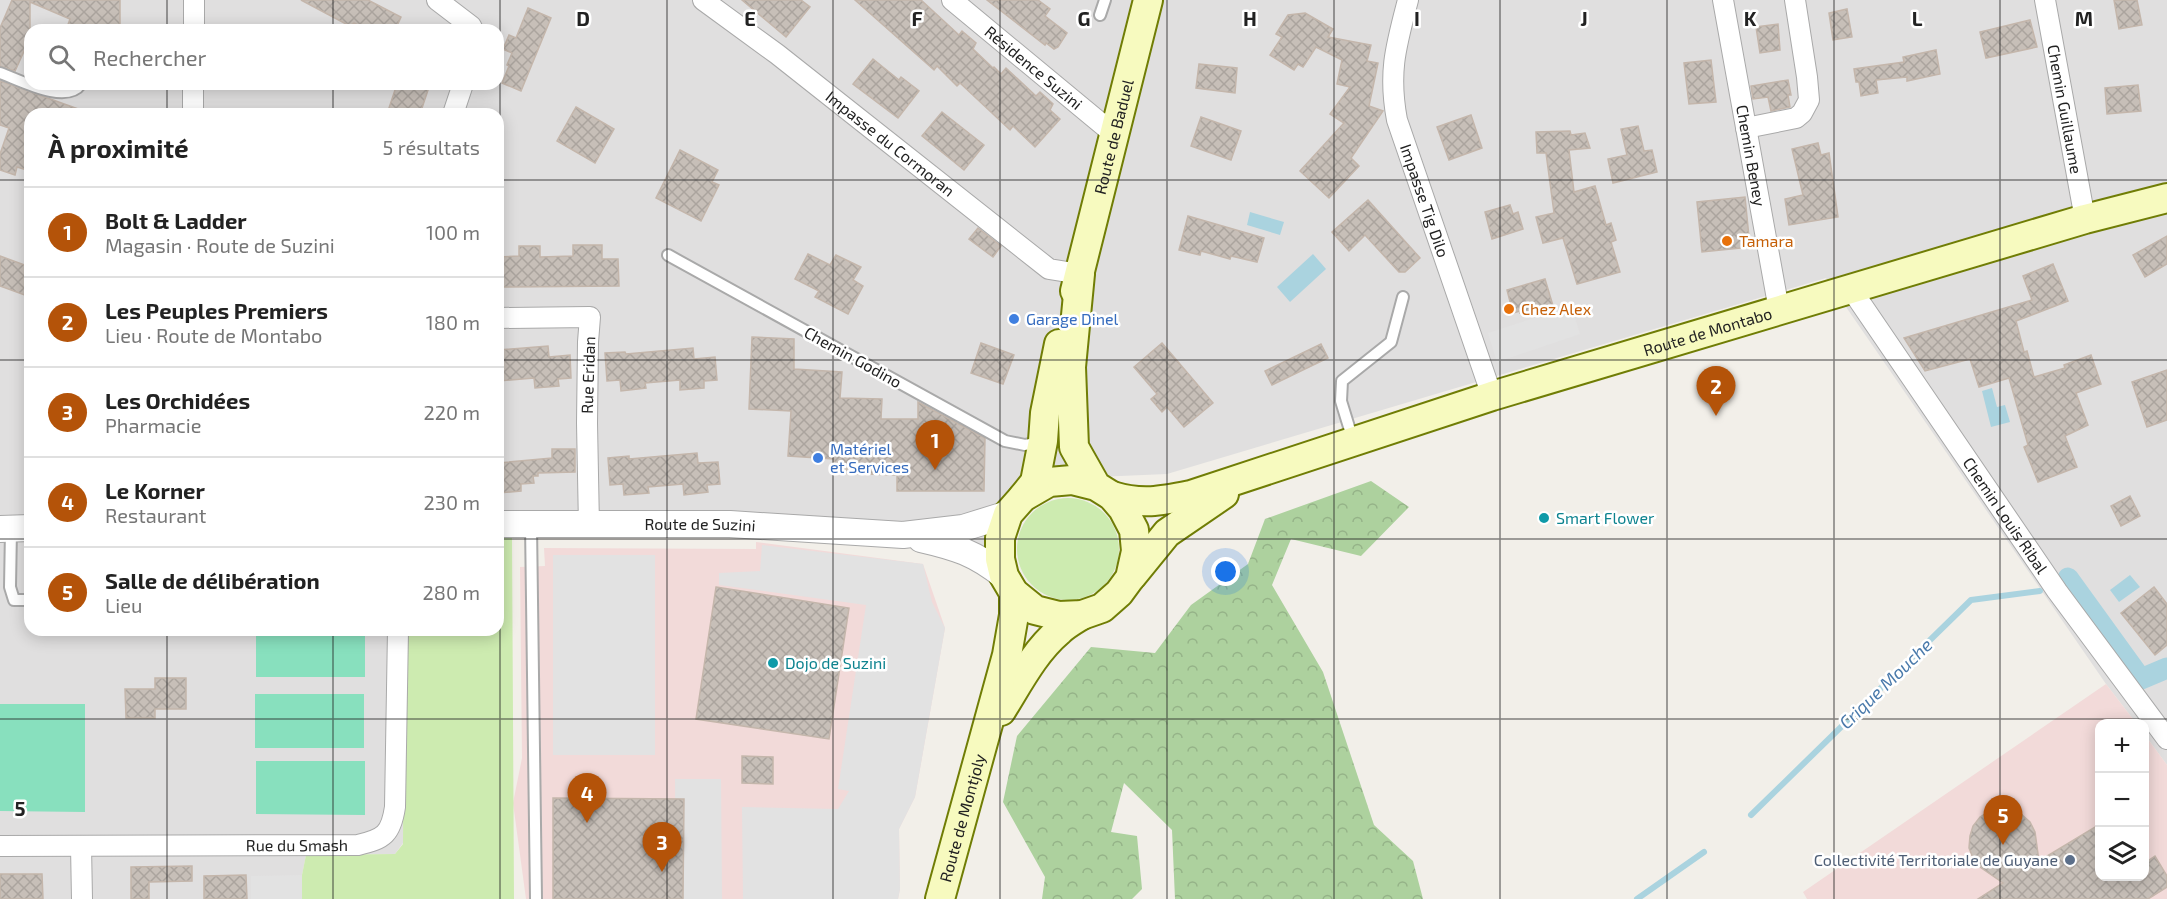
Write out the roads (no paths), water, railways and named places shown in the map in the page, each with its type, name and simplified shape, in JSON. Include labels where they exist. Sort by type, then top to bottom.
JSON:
[{"type":"main road","name":"Route de Baduel","points":[[1016,505],[1035,482],[1057,349],[1080,274],[1148,0]]},
{"type":"main road","name":"Route de Montabo","points":[[1104,491],[1132,502],[1168,500],[1191,495],[1492,396],[2085,219],[2167,198]]},
{"type":"main road","name":"Route de Baduel","points":[[1080,274],[1071,367],[1074,447],[1104,491]]},
{"type":"main road","name":"Route de Montabo","points":[[1130,578],[1167,533],[1254,475]]},
{"type":"main road","points":[[1072,480],[1104,491],[1124,508],[1134,530],[1136,551],[1130,578],[1119,593],[1102,608],[1082,615],[1059,616],[1035,610],[1009,584],[1000,559],[1000,538],[1016,505],[1050,482],[1072,480]]},
{"type":"main road","name":"Route de Montjoly","points":[[940,899],[1012,632],[1009,584]]},
{"type":"main road","name":"Route de Montjoly","points":[[985,738],[1024,673],[1045,646],[1059,631],[1082,615]]},
{"type":"street","points":[[194,0],[194,24]]},
{"type":"street","points":[[437,0],[468,24]]},
{"type":"street","name":"Impasse du Cormoran","points":[[703,0],[777,54],[1049,269],[1080,274]]},
{"type":"street","name":"Résidence Suzini","points":[[952,0],[1115,135]]},
{"type":"street","name":"Impasse Tig Dilo","points":[[1408,0],[1394,57],[1392,78],[1397,120],[1492,396]]},
{"type":"street","name":"Chemin Beney","points":[[1723,0],[1779,310]]},
{"type":"street","points":[[1746,128],[1796,118],[1802,114],[1809,100],[1795,0]]},
{"type":"street","name":"Chemin Guillaume","points":[[2045,0],[2085,219]]},
{"type":"street","points":[[193,90],[193,108]]},
{"type":"street","points":[[455,108],[461,90]]},
{"type":"street","name":"Chemin Louis Ribal","points":[[1851,289],[2057,591],[2167,739]]},
{"type":"street","name":"Rue Eridan","points":[[504,318],[590,317],[586,423],[589,526]]},
{"type":"street","name":"Route de Suzini","points":[[504,524],[589,526],[730,524],[903,535],[963,528],[1016,505]]},
{"type":"street","name":"Route de Suzini","points":[[903,535],[965,551],[983,559],[1009,584]]},
{"type":"street","name":"Rue du Smash","points":[[0,846],[358,845],[382,837],[389,830],[395,807],[398,636]]},
{"type":"street","points":[[81,846],[82,899]]},
{"type":"lane","points":[[1100,15],[1105,0]]},
{"type":"lane","points":[[0,73],[24,82]]},
{"type":"lane","points":[[47,90],[58,94],[76,90]]},
{"type":"lane","name":"Chemin Godino","points":[[668,255],[1005,441],[1025,445],[1043,441]]},
{"type":"lane","points":[[1353,441],[1341,401],[1342,381],[1391,342],[1403,297]]},
{"type":"lane","points":[[531,525],[536,899]]},
{"type":"lane","points":[[14,528],[10,587],[14,600],[24,600]]},
{"type":"water","points":[[1250,212],[1284,222],[1280,235],[1247,225]]},
{"type":"water","points":[[1313,254],[1326,269],[1290,302],[1277,287]]},
{"type":"water","points":[[1992,388],[1997,407],[2005,405],[2010,422],[1991,427],[1982,391]]},
{"type":"water","points":[[2130,575],[2140,587],[2119,602],[2110,590]]},
{"type":"waterway","name":"Crique Mouche","points":[[2068,578],[2141,679],[2167,668]]},
{"type":"waterway","name":"Crique Mouche","points":[[1751,815],[1971,600],[2040,591]]},
{"type":"waterway","name":"Crique Mouche","points":[[1637,899],[1704,852]]},
{"type":"place","name":"Tamara","points":[[1727,241]]},
{"type":"place","name":"Chez Alex","points":[[1509,309]]},
{"type":"place","name":"Garage Dinel","points":[[1014,319]]},
{"type":"place","name":"Les Peuples Premiers","points":[[1716,416]]},
{"type":"place","name":"Matériel et Services","points":[[818,458]]},
{"type":"place","name":"Bolt & Ladder","points":[[935,470]]},
{"type":"place","name":"Smart Flower","points":[[1544,518]]},
{"type":"place","name":"Dojo de Suzini","points":[[773,663]]},
{"type":"place","name":"Le Korner","points":[[587,823]]},
{"type":"place","name":"Salle de délibération","points":[[2003,845]]},
{"type":"place","name":"Collectivité Territoriale de Guyane","points":[[2070,860]]},
{"type":"place","name":"Les Orchidées","points":[[662,872]]}]
